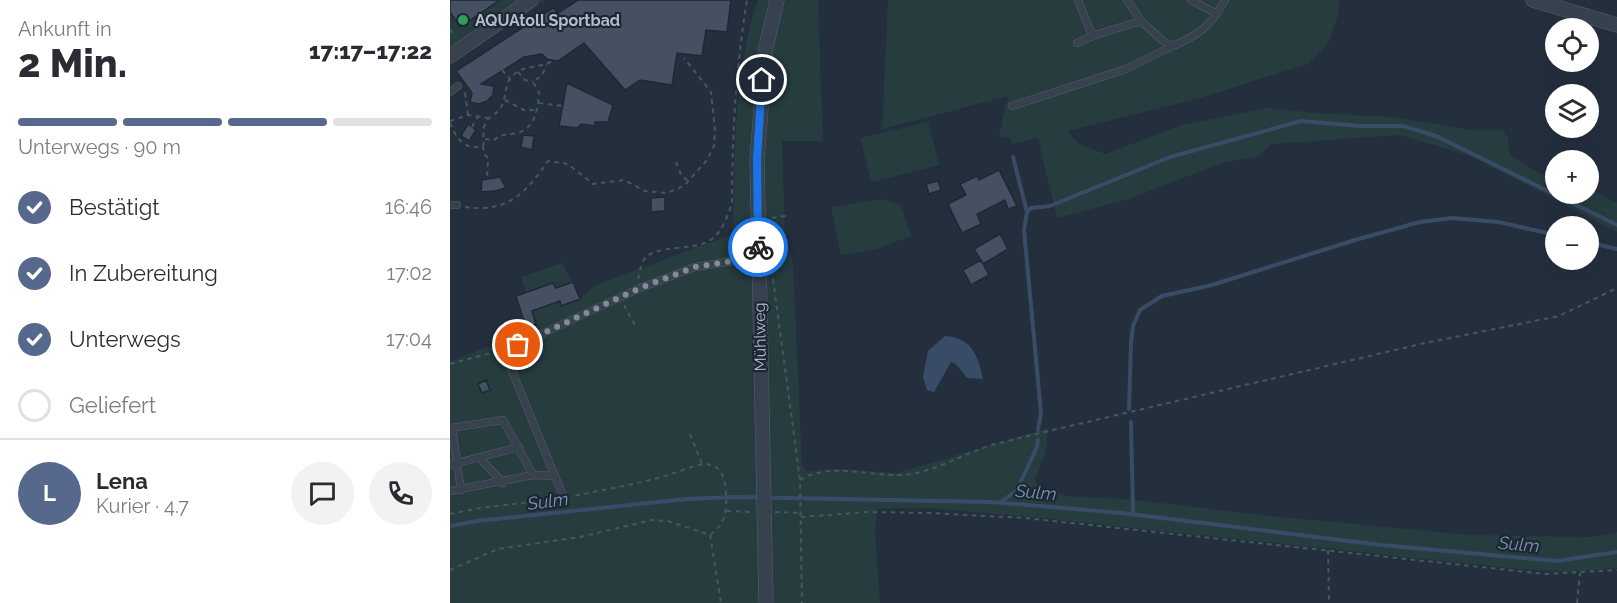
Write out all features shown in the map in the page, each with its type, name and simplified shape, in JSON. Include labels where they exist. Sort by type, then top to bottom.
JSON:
[{"type":"street","points":[[450,56],[531,0]]},
{"type":"street","name":"Mühlweg","points":[[766,603],[757,159],[766,48],[777,0]]},
{"type":"street","points":[[1533,0],[1617,25]]},
{"type":"lane","points":[[1078,0],[1090,30],[1095,35]]},
{"type":"lane","points":[[1127,0],[1141,21],[1163,41],[1173,46]]},
{"type":"lane","points":[[1191,0],[1217,14]]},
{"type":"lane","points":[[1012,106],[1126,69],[1173,46],[1203,31],[1225,0]]},
{"type":"lane","points":[[1077,43],[1141,21]]},
{"type":"lane","points":[[450,92],[458,86]]},
{"type":"lane","points":[[564,498],[509,364],[512,352],[518,345],[640,288],[695,267],[758,257]]},
{"type":"lane","points":[[461,490],[454,464],[451,428],[503,420],[533,475]]},
{"type":"lane","points":[[454,464],[519,447]]},
{"type":"lane","points":[[480,458],[503,483]]},
{"type":"lane","points":[[450,491],[503,483],[533,475],[555,476]]},
{"type":"path","points":[[640,288],[638,281],[643,261],[650,254],[705,244],[714,238],[727,217],[732,203],[739,50],[747,0]]},
{"type":"path","points":[[450,29],[453,34]]},
{"type":"path","points":[[454,205],[477,208],[505,204],[531,185],[548,161],[568,164],[593,184],[624,180],[645,191],[667,193],[675,191],[689,181],[707,160],[714,146],[715,130],[711,92],[684,58]]},
{"type":"path","points":[[533,82],[542,75],[547,65],[553,60]]},
{"type":"path","points":[[487,180],[488,158],[484,154],[483,131],[488,118],[498,111],[510,79],[518,72],[547,65]]},
{"type":"path","points":[[502,70],[510,79]]},
{"type":"path","points":[[485,138],[494,140],[500,134],[516,133],[524,129],[537,116],[540,92],[533,82],[525,80],[518,72]]},
{"type":"path","points":[[468,115],[465,93],[469,90]]},
{"type":"path","points":[[504,99],[524,110],[538,110]]},
{"type":"path","points":[[540,103],[562,106]]},
{"type":"path","points":[[483,146],[473,148],[467,146],[454,134],[450,122],[468,115],[488,118]]},
{"type":"path","points":[[472,127],[478,116]]},
{"type":"path","points":[[676,162],[682,177],[689,181]]},
{"type":"path","points":[[773,279],[800,480],[802,603]]},
{"type":"path","points":[[800,480],[815,473],[833,471],[899,475],[923,471],[986,447],[1023,437],[1425,343],[1559,316],[1617,288]]},
{"type":"path","points":[[620,297],[637,329]]},
{"type":"path","points":[[450,364],[494,351],[512,352]]},
{"type":"path","points":[[690,434],[702,464]]},
{"type":"path","points":[[450,514],[564,498],[669,475],[702,464],[713,465],[721,472],[726,488],[727,511],[720,528],[710,535],[668,521],[652,520],[580,537],[498,549],[450,570]]},
{"type":"path","points":[[727,511],[801,513]]},
{"type":"path","points":[[801,517],[878,512],[1025,518],[1546,574],[1617,570]]},
{"type":"path","points":[[710,535],[721,603]]},
{"type":"path","points":[[1328,550],[1329,603]]},
{"type":"path","points":[[1577,603],[1580,573]]},
{"type":"green space","points":[[450,0],[546,0],[450,63]]},
{"type":"green space","points":[[758,0],[818,0],[823,141],[782,141],[785,236],[793,262],[802,465],[806,471],[839,469],[897,473],[1048,428],[1046,451],[1035,480],[1039,487],[1066,496],[1136,500],[1269,516],[1471,535],[1592,537],[1617,532],[1617,568],[1566,572],[1519,569],[1022,516],[929,508],[877,508],[875,531],[880,603],[450,603],[450,361],[538,328],[521,277],[562,263],[580,299],[594,286],[733,234],[735,145],[740,86],[750,28]]},
{"type":"green space","points":[[888,0],[1339,0],[1338,15],[1328,44],[1308,64],[1200,98],[1067,131],[1079,144],[1105,154],[1182,125],[1267,108],[1392,117],[1477,131],[1502,130],[1508,138],[1510,155],[1545,176],[1545,195],[1471,156],[1400,135],[1271,144],[1259,156],[1222,163],[1129,199],[1057,218],[1038,138],[1013,144],[1010,138],[999,136],[1008,96],[882,129]]},
{"type":"green space","points":[[928,122],[939,165],[871,182],[860,138]]},
{"type":"green space","points":[[1599,193],[1617,203],[1617,232],[1599,223],[1599,216],[1586,216],[1563,204],[1599,204]]},
{"type":"green space","points":[[882,199],[901,205],[911,236],[877,249],[841,255],[831,207]]},
{"type":"water","points":[[945,336],[954,337],[968,344],[979,362],[983,379],[967,378],[956,364],[951,362],[934,392],[927,390],[923,377],[928,351]]},
{"type":"building","name":"AQUAtoll Sportbad","points":[[450,0],[500,0],[460,27],[450,12]]},
{"type":"building","points":[[578,0],[731,0],[727,32],[706,30],[702,56],[677,53],[672,85],[640,80],[625,90],[584,43],[558,61],[547,59],[542,54],[524,57],[481,84],[494,86],[493,95],[487,101],[479,104],[470,102],[472,93],[456,71],[553,8],[558,13]]},
{"type":"building","points":[[567,83],[613,105],[608,122],[595,122],[595,126],[581,124],[578,128],[559,126]]},
{"type":"building","points":[[468,124],[476,130],[469,141],[461,136]]},
{"type":"building","points":[[523,135],[534,136],[532,150],[521,147]]},
{"type":"building","points":[[999,170],[1017,206],[1008,209],[1005,200],[977,214],[981,224],[962,233],[948,204],[966,195],[960,184],[977,176],[979,180]]},
{"type":"building","points":[[500,177],[506,188],[481,192],[482,180]]},
{"type":"building","points":[[938,181],[941,190],[929,194],[926,184]]},
{"type":"building","points":[[665,197],[665,211],[651,212],[651,198]]},
{"type":"building","points":[[1000,234],[1008,249],[983,264],[974,249]]},
{"type":"building","points":[[981,260],[989,275],[971,285],[963,270]]},
{"type":"building","points":[[573,282],[580,299],[561,306],[560,301],[532,311],[536,324],[526,327],[516,296],[553,283],[556,288]]},
{"type":"building","points":[[486,380],[490,390],[482,393],[478,384]]},
{"type":"waterway","points":[[1027,212],[1031,208],[1050,206],[1170,157],[1301,121],[1361,126],[1403,126],[1436,136],[1617,225]]},
{"type":"waterway","points":[[1013,157],[1027,212],[1024,230],[1041,413],[1038,430]]},
{"type":"waterway","points":[[1129,409],[1133,326],[1140,310],[1162,296],[1212,285],[1420,222],[1452,218],[1498,222],[1545,233]]},
{"type":"waterway","points":[[1599,245],[1617,249]]},
{"type":"waterway","points":[[1131,422],[1133,514]]},
{"type":"waterway","points":[[1001,502],[1017,490],[1038,440]]},
{"type":"waterway","name":"Sulm","points":[[450,526],[477,521],[687,499],[734,497],[992,502],[1122,513],[1381,545],[1557,561],[1617,552]]},
{"type":"way so far","points":[[518,345],[640,288],[695,267],[758,257],[758,247]]},
{"type":"place","name":"AQUAtoll Sportbad","points":[[463,20]]},
{"type":"route","points":[[758,247],[757,159],[762,80]]}]
